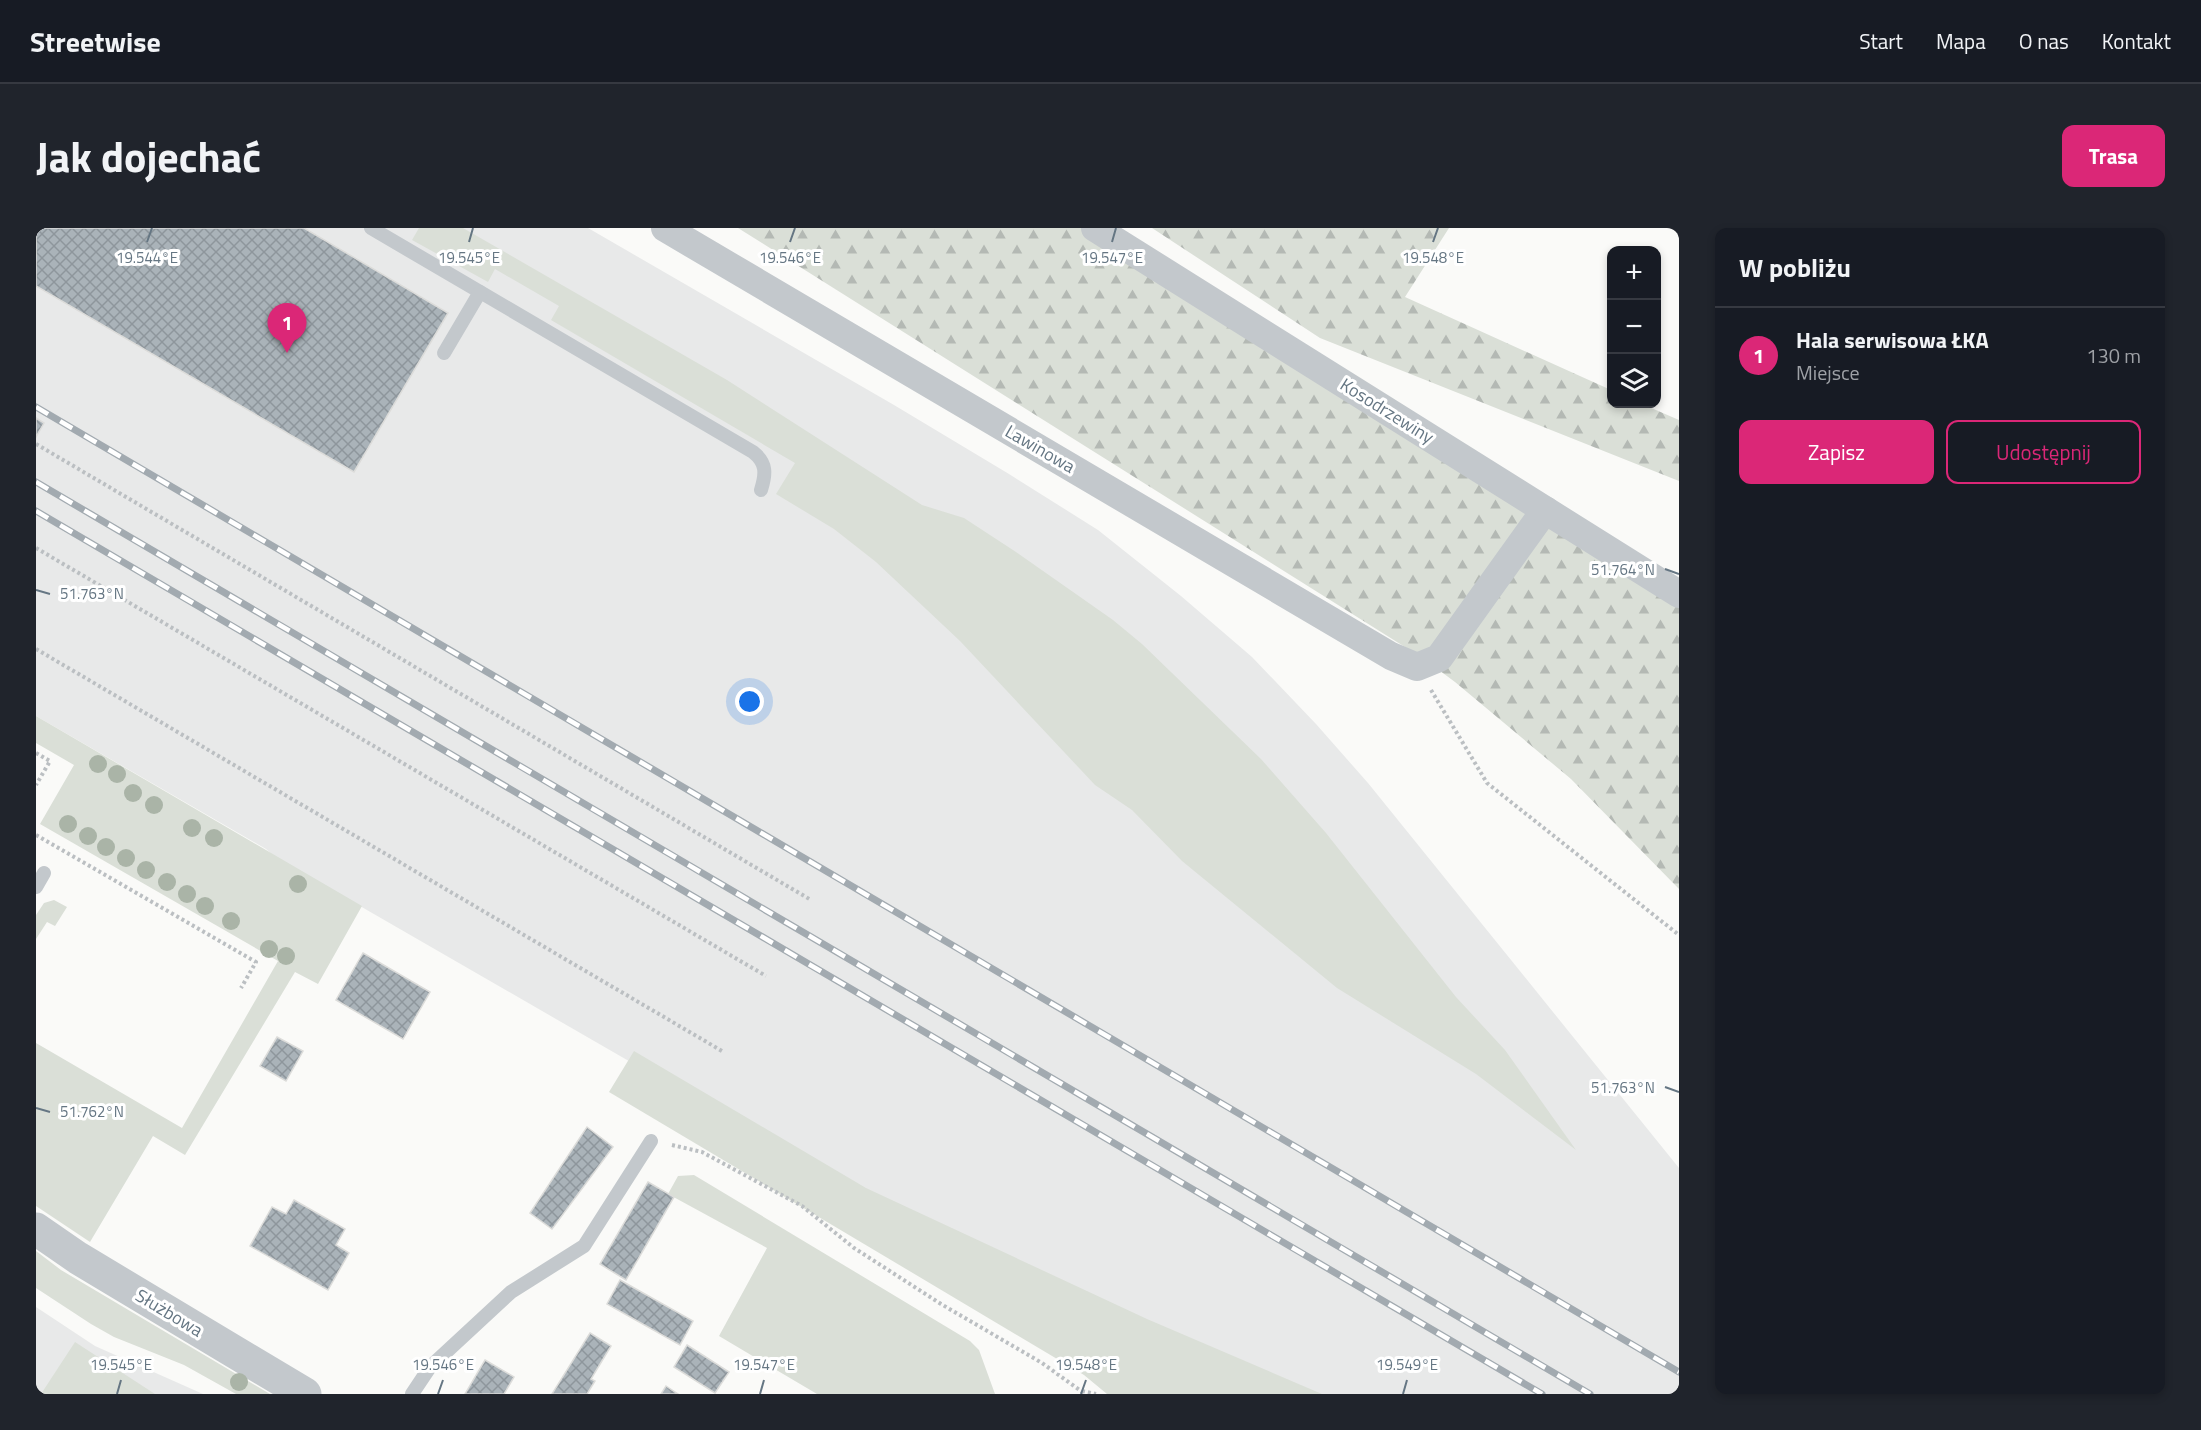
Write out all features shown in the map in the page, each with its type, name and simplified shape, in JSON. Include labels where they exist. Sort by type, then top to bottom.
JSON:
[{"type":"street","name":"Lawinowa","points":[[665,228],[1381,650],[1417,667]]},
{"type":"street","name":"Kosodrzewiny","points":[[1095,228],[1679,594]]},
{"type":"street","points":[[1417,667],[1439,658],[1545,510]]},
{"type":"street","name":"Służbowa","points":[[36,1229],[78,1258],[304,1394]]},
{"type":"lane","points":[[371,228],[753,452],[765,467],[761,490]]},
{"type":"lane","points":[[444,353],[480,292]]},
{"type":"lane","points":[[36,887],[44,873]]},
{"type":"lane","points":[[412,1394],[430,1367],[512,1292],[584,1246],[651,1141]]},
{"type":"path","points":[[36,444],[811,900]]},
{"type":"path","points":[[36,549],[766,976]]},
{"type":"path","points":[[36,649],[722,1052]]},
{"type":"path","points":[[1417,667],[1487,783],[1679,935]]},
{"type":"path","points":[[36,753],[50,761],[36,785]]},
{"type":"path","points":[[36,835],[256,962],[241,988]]},
{"type":"path","points":[[651,1141],[702,1152],[802,1206],[854,1248],[941,1304],[1042,1363],[1085,1394]]},
{"type":"path","points":[[1079,1390],[1096,1394]]},
{"type":"shaded area","points":[[36,228],[588,228],[894,405],[1098,530],[1181,596],[1252,657],[1316,724],[1368,783],[1679,1168],[1679,1394],[1312,1394],[830,1177],[275,857],[266,849],[36,716]]},
{"type":"shaded area","points":[[36,1307],[95,1346],[203,1394],[36,1394]]},
{"type":"green space","points":[[419,228],[463,228],[727,380],[922,505],[964,518],[1113,620],[1142,644],[1261,759],[1326,833],[1456,997],[1505,1050],[1576,1150],[1476,1074],[1337,988],[1182,861],[1132,810],[1095,785],[960,641],[876,562],[834,529],[776,494],[795,463],[551,320],[559,306],[495,269],[488,282],[412,240]]},
{"type":"green space","points":[[738,228],[1095,228],[1679,594],[1679,889],[1571,779],[1424,659]]},
{"type":"green space","points":[[1152,228],[1449,228],[1405,297],[1607,388],[1607,408],[1651,408],[1679,420],[1679,481],[1320,338]]},
{"type":"green space","points":[[36,716],[362,906],[318,984],[295,972],[185,1155],[153,1136],[90,1242],[36,1206],[36,1043],[182,1128],[278,961],[40,824],[74,765],[36,743]]},
{"type":"green space","points":[[54,900],[67,907],[55,926],[47,922],[36,939],[36,915],[44,903]]},
{"type":"green space","points":[[634,1051],[866,1188],[1147,1319],[1322,1394],[1107,1394],[1084,1375],[609,1092]]},
{"type":"green space","points":[[694,1175],[970,1341],[979,1350],[995,1394],[817,1394],[719,1336],[767,1248],[668,1194],[678,1176]]},
{"type":"green space","points":[[36,1251],[61,1270],[270,1394],[236,1394],[184,1365],[114,1337],[91,1324],[36,1288]]},
{"type":"green space","points":[[75,1342],[155,1394],[41,1394]]},
{"type":"building","points":[[36,228],[304,228],[448,313],[354,472],[36,286]]},
{"type":"building","points":[[36,418],[44,423],[36,437]]},
{"type":"building","points":[[363,953],[430,992],[403,1039],[336,1000]]},
{"type":"building","points":[[277,1037],[303,1051],[286,1081],[260,1066]]},
{"type":"building","points":[[587,1127],[613,1147],[552,1229],[530,1213]]},
{"type":"building","points":[[648,1182],[674,1197],[626,1280],[600,1264]]},
{"type":"building","points":[[294,1200],[345,1229],[336,1245],[349,1253],[328,1290],[250,1246],[272,1207],[286,1214]]},
{"type":"building","points":[[620,1280],[693,1321],[680,1345],[607,1304]]},
{"type":"building","points":[[590,1333],[611,1346],[591,1379],[595,1381],[587,1394],[552,1394]]},
{"type":"building","points":[[687,1345],[729,1372],[715,1393],[674,1367]]},
{"type":"building","points":[[485,1360],[514,1377],[504,1394],[465,1394]]},
{"type":"building","points":[[666,1386],[678,1394],[661,1394]]},
{"type":"railway","points":[[36,407],[1679,1372]]},
{"type":"railway","points":[[36,482],[1590,1394]]},
{"type":"railway","points":[[36,511],[1542,1394]]},
{"type":"place","name":"Hala serwisowa ŁKA","points":[[287,353]]}]
